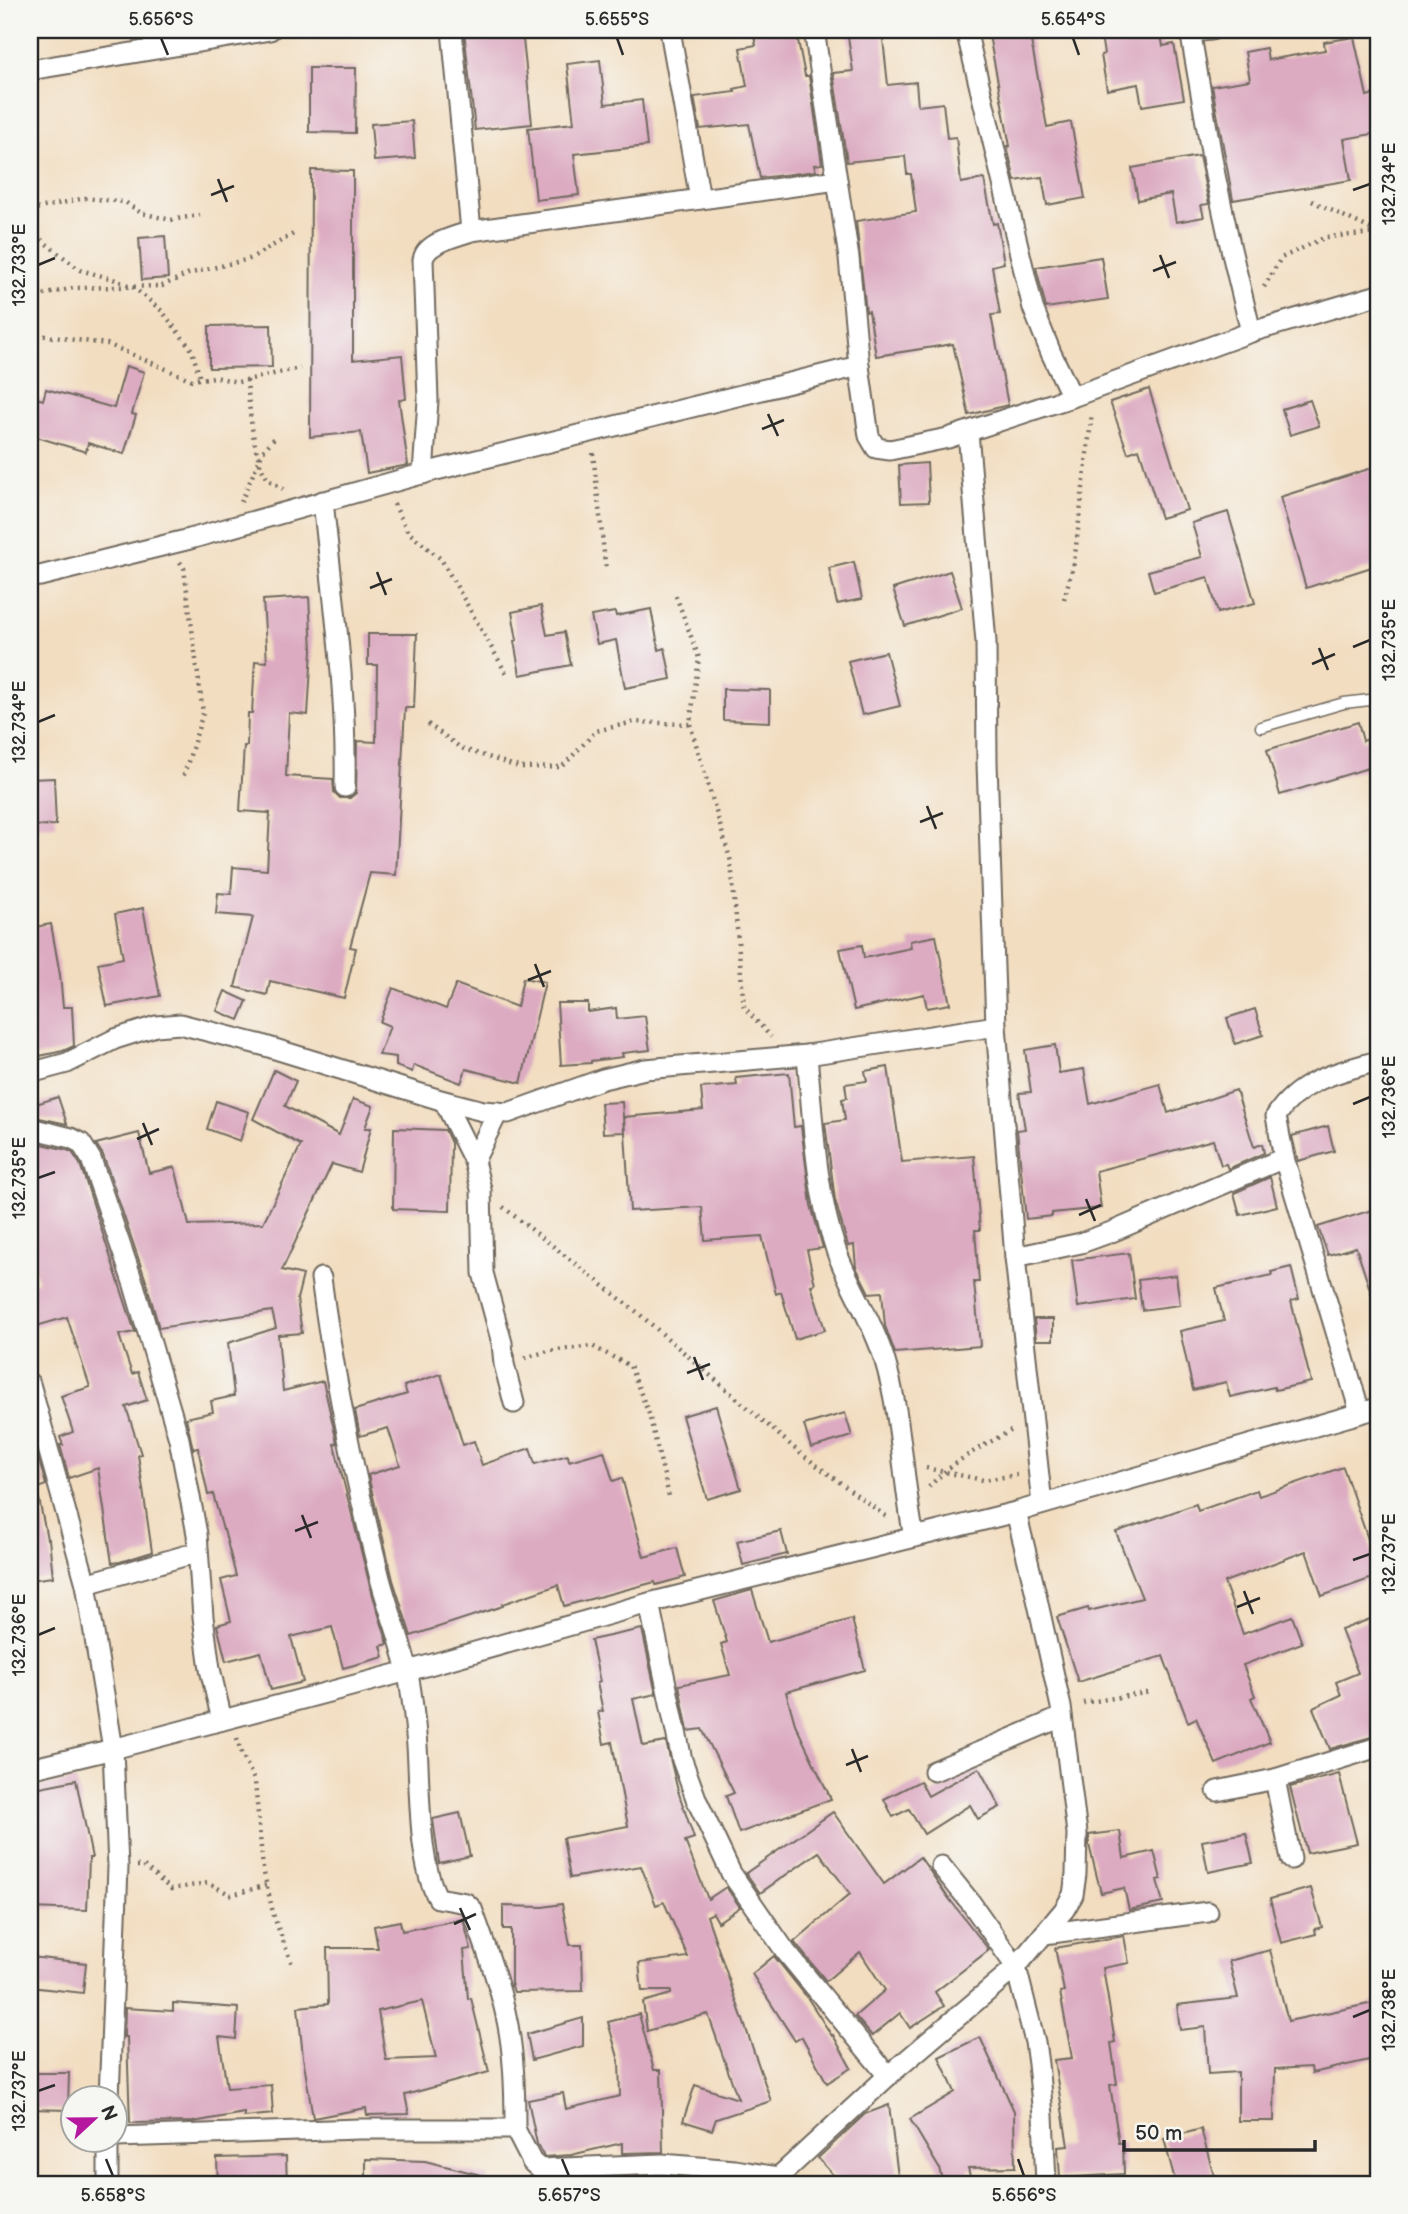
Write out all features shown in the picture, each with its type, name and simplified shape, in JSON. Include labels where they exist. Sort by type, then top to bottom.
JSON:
[{"type":"street","points":[[30,70],[270,30]]},
{"type":"street","points":[[452,30],[471,231]]},
{"type":"street","points":[[670,30],[700,199]]},
{"type":"street","points":[[814,30],[849,258],[859,366],[869,436],[876,448],[890,450],[968,432],[1096,388],[1249,323],[1378,295]]},
{"type":"street","points":[[966,30],[1033,308],[1072,397]]},
{"type":"street","points":[[1211,30],[1190,31],[1215,175],[1249,323]]},
{"type":"street","points":[[423,474],[428,400],[423,261],[424,254],[433,247],[471,231],[837,180]]},
{"type":"street","points":[[30,577],[166,545],[423,474],[859,366]]},
{"type":"street","points":[[968,432],[986,642],[987,763],[996,1026],[1014,1257],[1042,1504]]},
{"type":"street","points":[[318,503],[344,692],[345,787]]},
{"type":"street","points":[[30,1073],[67,1063],[115,1040],[156,1026],[180,1024],[262,1045],[444,1101],[483,1111],[508,1112],[603,1079],[645,1069],[798,1055],[996,1026]]},
{"type":"street","points":[[798,1055],[825,1211],[837,1252],[884,1358],[899,1424],[915,1537]]},
{"type":"street","points":[[30,1769],[408,1671],[649,1603],[1016,1512],[1369,1410],[1284,1158],[1276,1116],[1284,1103],[1315,1080],[1378,1061]]},
{"type":"street","points":[[444,1101],[474,1161],[481,1189],[483,1273],[502,1343],[504,1364],[514,1403]]},
{"type":"street","points":[[474,1161],[498,1112]]},
{"type":"street","points":[[30,1128],[81,1143],[91,1159],[134,1284],[179,1439],[197,1534],[204,1630],[210,1669],[227,1718]]},
{"type":"street","points":[[1014,1257],[1081,1243],[1114,1231],[1284,1158]]},
{"type":"street","points":[[321,1278],[331,1351],[356,1482],[383,1591],[408,1671],[429,1879],[438,1898],[466,1903],[472,1909],[494,1970],[505,2012],[512,2054],[515,2129],[532,2162],[540,2169],[662,2164],[735,2170],[775,2181],[888,2076],[1016,1967],[1064,1910],[1073,1895],[1077,1833],[1061,1712],[1016,1512]]},
{"type":"street","points":[[30,1384],[86,1584],[113,1749],[118,1867],[110,2084]]},
{"type":"street","points":[[86,1584],[198,1552]]},
{"type":"street","points":[[649,1603],[682,1760],[697,1801],[731,1873],[786,1952],[888,2076]]},
{"type":"street","points":[[934,1771],[1061,1712]]},
{"type":"street","points":[[1217,1791],[1275,1779],[1378,1747]]},
{"type":"street","points":[[1275,1779],[1291,1860]]},
{"type":"street","points":[[942,1866],[1016,1967],[1035,2042],[1043,2115],[1046,2184]]},
{"type":"street","points":[[1044,1934],[1208,1912]]},
{"type":"street","points":[[130,2137],[359,2129],[515,2129]]},
{"type":"street","points":[[107,2184],[108,2154]]},
{"type":"lane","points":[[1262,727],[1344,703],[1378,699]]},
{"type":"path","points":[[30,210],[85,198],[125,202],[141,213],[171,220],[200,215]]},
{"type":"path","points":[[1312,201],[1378,233]]},
{"type":"path","points":[[30,231],[80,270],[133,287],[162,310],[192,350],[200,379]]},
{"type":"path","points":[[30,298],[73,288],[162,286],[188,274],[249,259],[298,232]]},
{"type":"path","points":[[1249,323],[1281,258],[1326,237],[1378,233]]},
{"type":"path","points":[[30,334],[107,344],[192,380],[215,377],[238,382],[300,368]]},
{"type":"path","points":[[247,380],[250,421],[267,478],[318,503]]},
{"type":"path","points":[[1064,599],[1074,563],[1096,388]]},
{"type":"path","points":[[606,571],[593,452],[607,428]]},
{"type":"path","points":[[229,528],[263,451],[277,435]]},
{"type":"path","points":[[384,485],[408,532],[442,559],[506,673]]},
{"type":"path","points":[[166,545],[184,568],[203,713],[183,778]]},
{"type":"path","points":[[676,596],[699,658],[690,724],[731,862],[744,1007],[798,1055]]},
{"type":"path","points":[[428,724],[461,748],[521,768],[562,767],[596,731],[634,722],[690,724]]},
{"type":"path","points":[[481,1189],[638,1312],[800,1453],[915,1537]]},
{"type":"path","points":[[504,1364],[548,1351],[592,1346],[630,1366],[649,1414],[669,1496]]},
{"type":"path","points":[[909,1509],[941,1473],[963,1457],[1033,1419]]},
{"type":"path","points":[[904,1462],[941,1473],[983,1480],[1038,1472]]},
{"type":"path","points":[[1061,1712],[1151,1692]]},
{"type":"path","points":[[227,1718],[255,1782],[263,1869],[274,1917],[293,1967]]},
{"type":"path","points":[[118,1867],[144,1866],[171,1889],[208,1883],[231,1895],[267,1885]]},
{"type":"building","points":[[464,30],[522,30],[532,124],[475,130]]},
{"type":"building","points":[[753,30],[796,30],[805,76],[809,76],[822,164],[814,165],[816,171],[760,178],[749,124],[700,129],[694,97],[735,92],[734,89],[747,86],[740,48],[756,45]]},
{"type":"building","points":[[847,30],[882,30],[888,85],[916,82],[918,106],[943,103],[947,138],[956,137],[961,183],[984,179],[993,224],[997,223],[1004,263],[992,266],[1000,314],[991,315],[1008,405],[969,415],[953,344],[876,356],[869,311],[866,312],[856,221],[916,212],[911,174],[907,174],[905,156],[847,162],[833,73],[853,71]]},
{"type":"building","points":[[988,30],[1029,30],[1047,127],[1071,122],[1085,198],[1047,205],[1042,177],[1015,181]]},
{"type":"building","points":[[1100,30],[1160,30],[1163,46],[1174,44],[1184,99],[1142,106],[1138,84],[1107,90]]},
{"type":"building","points":[[1354,37],[1367,96],[1378,93],[1378,133],[1344,139],[1351,180],[1233,200],[1212,86],[1250,80],[1245,52],[1266,48],[1268,60],[1325,50],[1324,42]]},
{"type":"building","points":[[600,60],[605,104],[642,100],[647,146],[574,154],[579,195],[536,200],[528,128],[574,123],[567,64]]},
{"type":"building","points":[[309,68],[356,68],[355,133],[309,132]]},
{"type":"building","points":[[412,121],[415,158],[374,161],[371,124]]},
{"type":"building","points":[[1199,156],[1209,204],[1201,205],[1204,217],[1176,222],[1171,194],[1138,200],[1132,168]]},
{"type":"building","points":[[311,170],[353,171],[353,360],[402,355],[406,399],[399,400],[408,465],[367,473],[361,432],[310,437]]},
{"type":"building","points":[[165,236],[168,278],[142,280],[139,238]]},
{"type":"building","points":[[1101,257],[1108,299],[1046,308],[1036,267]]},
{"type":"building","points":[[271,325],[272,367],[209,368],[209,326]]},
{"type":"building","points":[[126,366],[144,372],[132,414],[136,415],[124,454],[88,443],[86,452],[30,435],[30,396],[43,400],[46,389],[114,408]]},
{"type":"building","points":[[1149,389],[1187,510],[1161,518],[1139,449],[1128,453],[1110,402]]},
{"type":"building","points":[[1310,400],[1319,426],[1290,435],[1282,409]]},
{"type":"building","points":[[927,463],[929,502],[901,503],[899,465]]},
{"type":"building","points":[[1378,466],[1378,565],[1306,588],[1280,497]]},
{"type":"building","points":[[1228,512],[1255,603],[1218,613],[1208,577],[1154,592],[1148,571],[1202,557],[1192,523]]},
{"type":"building","points":[[854,562],[862,599],[837,604],[829,568]]},
{"type":"building","points":[[950,571],[962,608],[905,626],[893,589]]},
{"type":"building","points":[[309,597],[312,650],[308,715],[289,713],[286,776],[333,779],[334,792],[340,798],[350,798],[356,793],[357,741],[376,742],[377,665],[368,665],[368,634],[417,634],[414,708],[405,708],[396,875],[370,873],[350,947],[356,948],[344,998],[270,981],[267,995],[235,987],[253,917],[216,914],[218,893],[231,894],[233,867],[267,870],[270,813],[240,811],[244,746],[247,746],[248,713],[252,713],[255,661],[267,662],[263,600]]},
{"type":"building","points":[[541,606],[547,635],[564,632],[571,665],[520,675],[512,612]]},
{"type":"building","points":[[651,609],[659,650],[665,648],[671,679],[625,688],[616,640],[597,644],[591,616],[615,612],[616,616]]},
{"type":"building","points":[[886,652],[900,706],[862,715],[848,661]]},
{"type":"building","points":[[723,689],[770,690],[770,722],[723,720]]},
{"type":"building","points":[[1358,722],[1363,741],[1378,736],[1378,765],[1280,795],[1267,750]]},
{"type":"building","points":[[54,778],[56,825],[32,826],[30,779]]},
{"type":"building","points":[[143,908],[160,996],[107,1006],[98,963],[123,958],[115,914]]},
{"type":"building","points":[[51,924],[63,1007],[72,1007],[74,1046],[35,1057],[30,1004],[30,928]]},
{"type":"building","points":[[936,936],[950,1004],[927,1008],[924,994],[854,1010],[840,949],[862,945],[864,958],[911,948],[910,941]]},
{"type":"building","points":[[523,978],[545,982],[521,1083],[466,1069],[461,1083],[414,1065],[412,1072],[396,1066],[396,1057],[379,1055],[390,1026],[380,1022],[393,988],[446,1009],[456,984],[517,1007]]},
{"type":"building","points":[[225,991],[247,1001],[239,1020],[217,1011]]},
{"type":"building","points":[[557,1003],[588,1003],[588,1012],[616,1008],[617,1019],[645,1016],[650,1050],[622,1053],[623,1057],[591,1063],[561,1065]]},
{"type":"building","points":[[1255,1009],[1263,1035],[1235,1044],[1227,1018]]},
{"type":"building","points":[[1055,1045],[1059,1073],[1084,1069],[1090,1104],[1160,1084],[1168,1113],[1236,1090],[1254,1147],[1262,1144],[1264,1153],[1228,1169],[1226,1164],[1221,1165],[1213,1140],[1096,1171],[1101,1208],[1052,1213],[1052,1216],[1026,1219],[1017,1130],[1025,1129],[1019,1093],[1031,1092],[1025,1050]]},
{"type":"building","points":[[888,1067],[902,1162],[974,1156],[980,1230],[975,1230],[979,1282],[974,1282],[980,1346],[895,1353],[885,1326],[882,1292],[869,1293],[856,1267],[854,1245],[848,1246],[835,1200],[825,1123],[845,1120],[842,1099],[847,1098],[845,1084],[867,1081],[865,1071]]},
{"type":"building","points":[[274,1070],[296,1081],[285,1106],[339,1135],[353,1099],[373,1106],[365,1128],[371,1128],[359,1172],[332,1164],[282,1270],[303,1275],[297,1299],[302,1333],[278,1335],[283,1391],[323,1381],[337,1443],[334,1444],[370,1586],[388,1644],[381,1646],[384,1657],[343,1668],[332,1627],[291,1637],[303,1682],[271,1690],[261,1652],[226,1661],[217,1625],[231,1621],[221,1580],[236,1576],[213,1494],[208,1495],[198,1448],[193,1449],[186,1418],[213,1412],[211,1401],[234,1396],[228,1343],[276,1328],[272,1311],[159,1328],[146,1281],[103,1155],[96,1144],[139,1133],[149,1173],[175,1167],[189,1225],[263,1223],[301,1145],[253,1119]]},
{"type":"building","points":[[789,1073],[794,1127],[801,1126],[811,1205],[823,1248],[807,1250],[815,1284],[811,1285],[825,1330],[795,1339],[781,1292],[776,1294],[762,1236],[705,1240],[702,1207],[630,1211],[624,1117],[703,1110],[701,1088],[737,1085],[736,1078]]},
{"type":"building","points":[[58,1097],[67,1124],[30,1116],[30,1106]]},
{"type":"building","points":[[216,1101],[249,1112],[240,1141],[207,1129]]},
{"type":"building","points":[[622,1102],[624,1132],[603,1133],[601,1103]]},
{"type":"building","points":[[1328,1126],[1334,1151],[1298,1161],[1292,1136]]},
{"type":"building","points":[[394,1128],[445,1130],[451,1143],[450,1211],[393,1209]]},
{"type":"building","points":[[30,1141],[72,1152],[80,1164],[135,1332],[119,1335],[132,1374],[138,1372],[147,1400],[126,1407],[141,1454],[138,1455],[152,1552],[120,1562],[112,1563],[98,1468],[69,1478],[60,1445],[63,1445],[60,1437],[73,1432],[61,1396],[90,1387],[67,1317],[30,1328],[30,1284],[38,1281],[30,1258]]},
{"type":"building","points":[[1270,1177],[1277,1206],[1240,1215],[1234,1193]]},
{"type":"building","points":[[1378,1208],[1378,1301],[1374,1302],[1356,1247],[1328,1255],[1318,1227]]},
{"type":"building","points":[[1129,1253],[1135,1299],[1078,1307],[1072,1260]]},
{"type":"building","points":[[1291,1267],[1299,1299],[1291,1301],[1311,1382],[1230,1397],[1226,1382],[1193,1390],[1180,1331],[1224,1321],[1216,1288],[1272,1275],[1271,1272]]},
{"type":"building","points":[[1176,1275],[1180,1305],[1142,1310],[1138,1280]]},
{"type":"building","points":[[1034,1319],[1053,1319],[1053,1340],[1036,1340]]},
{"type":"building","points":[[441,1374],[463,1445],[474,1441],[482,1465],[530,1448],[535,1464],[568,1455],[569,1461],[604,1451],[613,1481],[622,1478],[644,1557],[677,1548],[685,1577],[656,1585],[655,1582],[564,1606],[558,1585],[411,1636],[393,1580],[368,1475],[400,1465],[388,1428],[360,1436],[355,1410],[407,1394],[404,1386]]},
{"type":"building","points":[[716,1406],[741,1489],[707,1499],[682,1416]]},
{"type":"building","points":[[845,1413],[852,1436],[811,1448],[804,1425]]},
{"type":"building","points":[[36,1450],[46,1485],[30,1491],[30,1451]]},
{"type":"building","points":[[1343,1467],[1378,1568],[1378,1576],[1322,1596],[1306,1551],[1224,1582],[1243,1634],[1292,1616],[1302,1643],[1243,1665],[1255,1696],[1251,1698],[1270,1742],[1216,1764],[1196,1718],[1188,1722],[1163,1656],[1078,1682],[1057,1617],[1142,1598],[1116,1532],[1196,1504],[1198,1511],[1257,1490],[1259,1496]]},
{"type":"building","points":[[39,1499],[49,1539],[53,1577],[30,1580],[30,1500]]},
{"type":"building","points":[[781,1531],[787,1554],[743,1565],[737,1541]]},
{"type":"building","points":[[752,1590],[768,1642],[852,1619],[865,1670],[786,1692],[795,1724],[831,1799],[739,1833],[726,1796],[734,1793],[702,1729],[688,1731],[679,1685],[730,1675],[721,1644],[727,1642],[714,1601]]},
{"type":"building","points":[[1378,1616],[1378,1735],[1330,1749],[1313,1708],[1341,1695],[1336,1682],[1358,1673],[1341,1630]]},
{"type":"building","points":[[642,1629],[656,1694],[633,1699],[643,1746],[666,1742],[678,1791],[694,1838],[685,1841],[708,1899],[726,1887],[740,1907],[718,1922],[713,1913],[707,1916],[771,2101],[716,2119],[712,2130],[683,2121],[695,2085],[738,2099],[708,2014],[647,2031],[643,2002],[671,1994],[671,1991],[642,1991],[639,1963],[688,1957],[664,1902],[656,1905],[641,1866],[570,1878],[563,1838],[628,1826],[612,1742],[604,1744],[598,1712],[603,1711],[597,1683],[600,1682],[591,1640]]},
{"type":"building","points":[[979,1768],[1000,1807],[978,1819],[970,1805],[924,1834],[909,1809],[893,1817],[884,1799],[920,1781],[928,1796]]},
{"type":"building","points":[[1339,1774],[1357,1843],[1307,1853],[1290,1787]]},
{"type":"building","points":[[76,1780],[92,1858],[89,1858],[87,1910],[30,1908],[30,1789]]},
{"type":"building","points":[[833,1812],[884,1884],[920,1857],[989,1950],[935,1992],[944,2006],[910,2028],[900,2013],[872,2036],[855,2016],[885,1990],[860,1952],[826,1981],[794,1942],[850,1894],[819,1852],[760,1893],[746,1873]]},
{"type":"building","points":[[460,1813],[470,1856],[439,1863],[433,1819]]},
{"type":"building","points":[[1120,1831],[1124,1858],[1154,1851],[1161,1879],[1157,1880],[1163,1903],[1129,1910],[1124,1888],[1101,1893],[1089,1835]]},
{"type":"building","points":[[1246,1833],[1253,1863],[1208,1872],[1202,1841]]},
{"type":"building","points":[[1311,1888],[1322,1927],[1315,1929],[1316,1934],[1281,1943],[1270,1899]]},
{"type":"building","points":[[562,1904],[570,1945],[582,1945],[583,1991],[514,1992],[511,1983],[511,1929],[503,1929],[503,1906],[543,1907]]},
{"type":"building","points":[[463,1919],[471,1949],[464,1950],[468,1999],[471,1998],[489,2072],[405,2095],[409,2114],[367,2115],[366,2108],[313,2118],[298,2007],[328,2004],[327,1948],[378,1948],[374,1926],[400,1921],[402,1931]],"holes":[[[422,2001],[436,2058],[386,2060],[378,2011]]]},
{"type":"building","points":[[1124,1936],[1129,1963],[1103,1968],[1115,2042],[1111,2043],[1117,2084],[1110,2085],[1119,2143],[1123,2143],[1124,2174],[1060,2178],[1058,2147],[1068,2146],[1054,2060],[1072,2058],[1060,1992],[1064,1991],[1055,1948]]},
{"type":"building","points":[[1270,1950],[1288,2021],[1378,2002],[1378,2058],[1312,2073],[1311,2067],[1275,2069],[1274,2121],[1238,2121],[1238,2072],[1208,2074],[1205,2027],[1180,2030],[1177,2005],[1238,1998],[1229,1961]]},
{"type":"building","points":[[774,1956],[807,1997],[851,2068],[827,2083],[802,2037],[795,2041],[752,1974]]},
{"type":"building","points":[[30,1957],[86,1963],[83,1993],[30,1987]]},
{"type":"building","points":[[173,2003],[238,2008],[236,2039],[219,2037],[227,2088],[271,2085],[273,2114],[244,2117],[244,2113],[193,2122],[130,2123],[127,2037],[124,2037],[125,2008],[173,2011]]},
{"type":"building","points":[[639,2014],[654,2070],[661,2070],[663,2152],[622,2153],[622,2143],[571,2155],[544,2157],[537,2144],[528,2100],[563,2093],[566,2109],[620,2096],[619,2061],[608,2022]]},
{"type":"building","points":[[583,2018],[583,2046],[532,2060],[527,2034]]},
{"type":"building","points":[[980,2037],[1014,2111],[1015,2167],[968,2168],[972,2184],[943,2184],[939,2168],[910,2119],[955,2092],[939,2057]]},
{"type":"building","points":[[30,2073],[69,2073],[69,2084],[60,2084],[60,2110],[30,2109]]},
{"type":"building","points":[[889,2105],[899,2184],[841,2184],[818,2158],[865,2114]]},
{"type":"building","points":[[1201,2129],[1214,2176],[1176,2184],[1164,2139]]},
{"type":"building","points":[[286,2156],[287,2184],[218,2184],[217,2158]]},
{"type":"building","points":[[366,2159],[425,2161],[489,2177],[488,2184],[366,2184]]},
{"type":"building","points":[[664,2176],[664,2184],[635,2184],[635,2177]]}]
